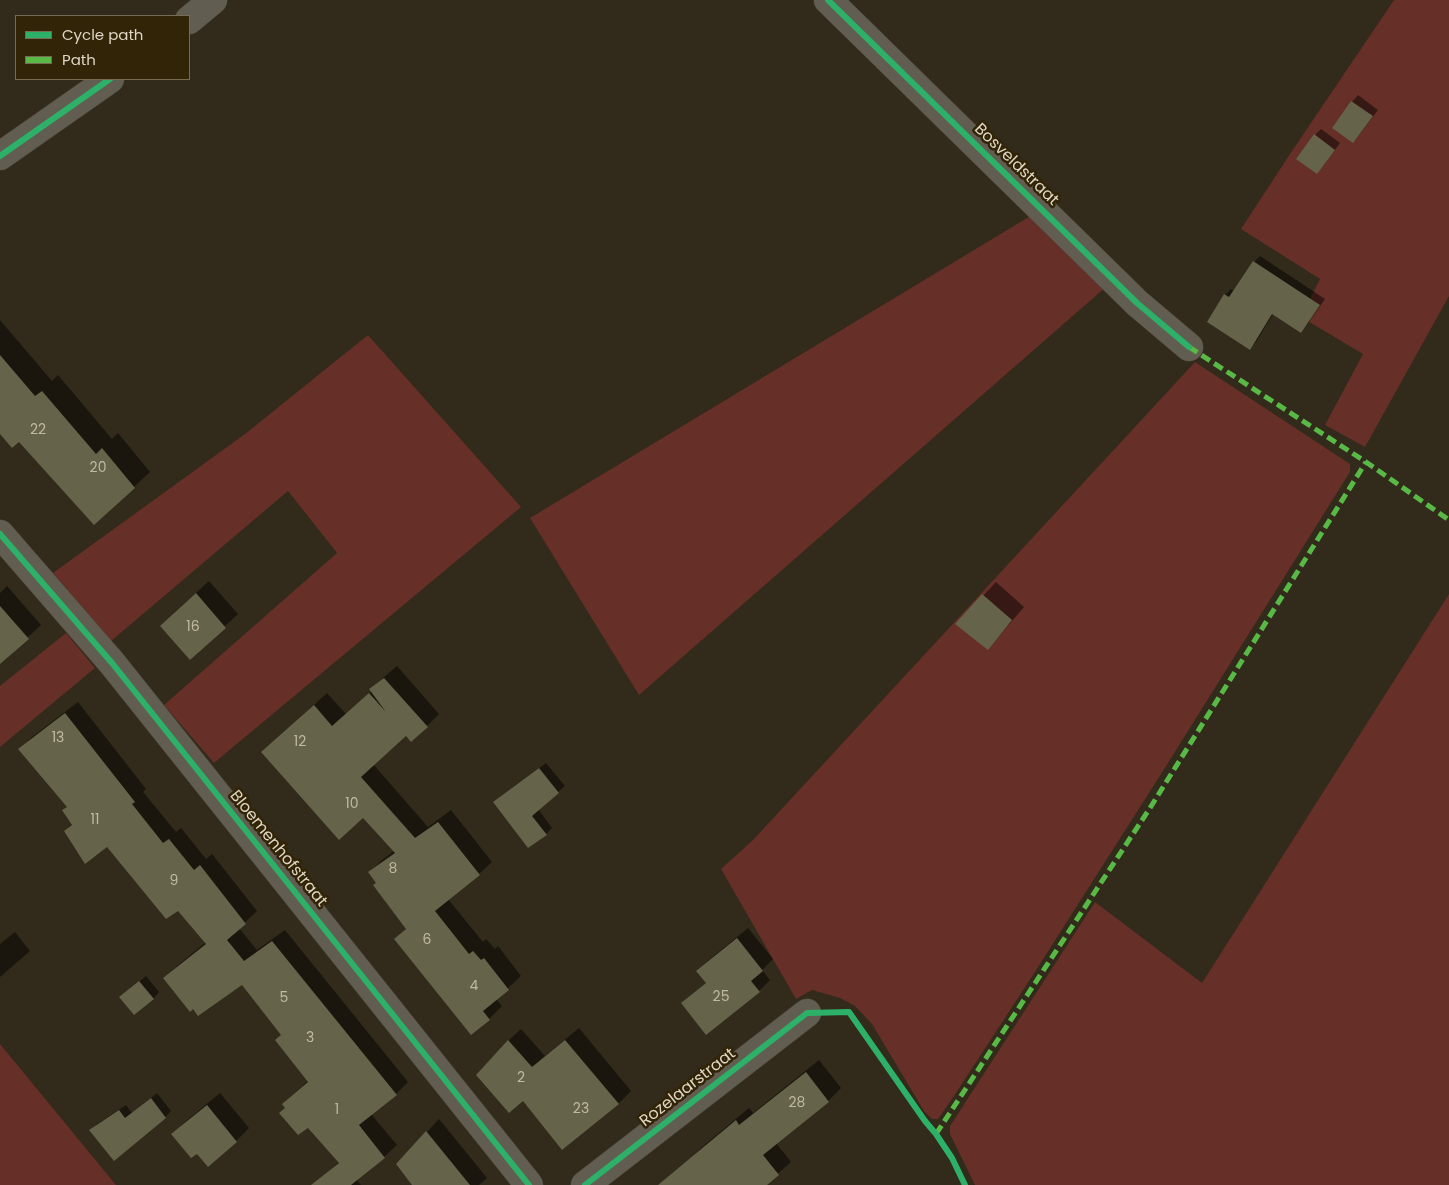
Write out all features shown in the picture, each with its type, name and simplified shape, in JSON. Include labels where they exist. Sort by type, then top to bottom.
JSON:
[{"type":"street","points":[[190,19],[213,0]]},
{"type":"street","name":"Bosveldstraat","points":[[828,0],[1137,303],[1188,347]]},
{"type":"street","points":[[0,156],[109,80]]},
{"type":"street","name":"Bloemenhofstraat","points":[[0,534],[112,663],[529,1185]]},
{"type":"street","name":"Rozelaarstraat","points":[[584,1185],[808,1014]]},
{"type":"shaded area","points":[[1394,0],[1449,0],[1449,296],[1365,447],[1325,425],[1363,354],[1301,317],[1320,279],[1241,229]]},
{"type":"shaded area","points":[[1032,215],[1107,286],[639,695],[530,518]]},
{"type":"shaded area","points":[[368,335],[521,507],[214,763],[164,705],[337,553],[288,491],[111,641],[53,573],[245,434]]},
{"type":"shaded area","points":[[1195,362],[1350,464],[1350,472],[1033,975],[938,1119],[932,1119],[924,1111],[872,1024],[855,1006],[840,998],[812,990],[796,999],[721,869],[753,840]]},
{"type":"shaded area","points":[[1449,594],[1449,1185],[975,1185],[950,1134],[950,1126],[1095,902],[1202,983]]},
{"type":"shaded area","points":[[66,633],[95,668],[0,747],[0,686]]},
{"type":"shaded area","points":[[0,1044],[116,1185],[0,1185]]},
{"type":"building","points":[[1351,101],[1373,116],[1353,143],[1332,128]]},
{"type":"building","points":[[1314,134],[1335,150],[1317,174],[1296,159]]},
{"type":"building","points":[[1253,261],[1320,305],[1301,333],[1272,314],[1250,350],[1207,322],[1224,294],[1229,297]]},
{"type":"building","points":[[0,355],[35,396],[42,391],[96,454],[102,448],[135,488],[94,525],[19,442],[12,448],[0,434]]},
{"type":"building","points":[[196,593],[226,628],[190,660],[160,626]]},
{"type":"building","points":[[982,594],[1012,620],[988,650],[955,624]]},
{"type":"building","points":[[0,606],[29,639],[0,664]]},
{"type":"building","points":[[384,678],[428,727],[411,742],[406,736],[361,777],[415,838],[438,822],[480,875],[435,911],[469,954],[473,951],[481,960],[484,958],[509,990],[483,1011],[490,1020],[471,1035],[394,939],[406,929],[373,885],[376,883],[368,872],[395,853],[363,818],[339,840],[261,752],[314,705],[332,726],[369,693],[386,712],[369,689]]},
{"type":"building","points":[[65,713],[135,802],[132,804],[163,843],[169,839],[194,870],[200,865],[246,924],[227,940],[244,961],[272,941],[397,1095],[359,1125],[385,1158],[351,1185],[311,1185],[339,1163],[308,1128],[298,1135],[279,1113],[285,1108],[282,1104],[308,1082],[275,1040],[281,1035],[242,985],[198,1016],[193,1009],[190,1012],[163,978],[206,944],[178,911],[166,919],[107,847],[85,864],[64,831],[72,825],[62,810],[67,807],[18,749]]},
{"type":"building","points":[[539,768],[559,793],[532,816],[547,835],[528,848],[493,802]]},
{"type":"building","points":[[737,938],[763,971],[751,981],[760,992],[706,1035],[681,1003],[706,983],[696,971]]},
{"type":"building","points":[[139,981],[154,999],[134,1015],[119,997]]},
{"type":"building","points":[[508,1040],[532,1067],[565,1040],[619,1104],[562,1150],[523,1101],[509,1113],[476,1075]]},
{"type":"building","points":[[806,1072],[829,1102],[763,1155],[779,1175],[767,1185],[658,1185],[736,1120],[739,1125]]},
{"type":"building","points":[[151,1098],[166,1118],[114,1161],[89,1130],[119,1110],[125,1118]]},
{"type":"building","points":[[207,1105],[237,1142],[208,1167],[197,1154],[191,1158],[171,1134]]},
{"type":"building","points":[[426,1131],[470,1185],[412,1185],[396,1164]]},
{"type":"marked path","points":[[1189,347],[1366,462],[1449,520]]},
{"type":"marked path","points":[[936,1134],[1150,808],[1366,462]]},
{"type":"cycle path","points":[[828,0],[1137,303],[1189,347]]},
{"type":"cycle path","points":[[0,156],[109,80]]},
{"type":"cycle path","points":[[0,534],[112,663],[529,1185]]},
{"type":"cycle path","points":[[585,1185],[807,1013],[849,1012],[936,1134],[952,1158],[965,1185]]}]
